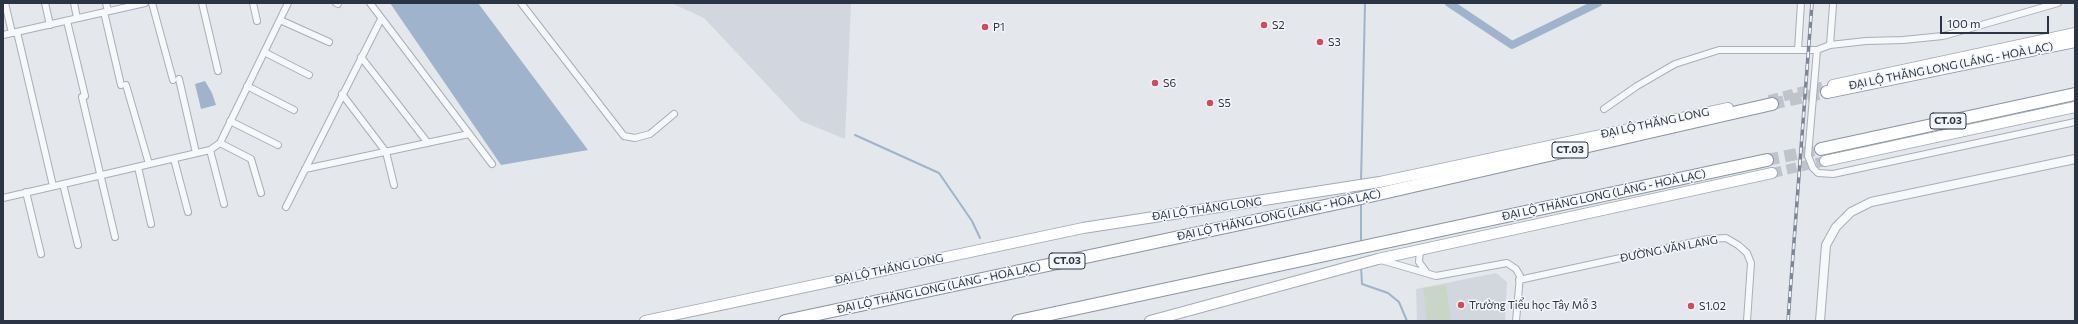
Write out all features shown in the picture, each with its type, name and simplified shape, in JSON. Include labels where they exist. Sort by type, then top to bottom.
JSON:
[{"type":"highway","name":"ĐẠI LỘ THĂNG LONG (LÁNG - HOÀ LẠC)","points":[[1826,89],[2075,41]]},
{"type":"highway","name":"CT.03","points":[[1821,149],[2075,94]]},
{"type":"highway","name":"ĐẠI LỘ THĂNG LONG (LÁNG - HOÀ LẠC)","points":[[785,321],[1348,201],[1771,102]]},
{"type":"highway","name":"ĐẠI LỘ THĂNG LONG (LÁNG - HOÀ LẠC)","points":[[1018,321],[1767,160]]},
{"type":"main road","points":[[1826,89],[2075,33]]},
{"type":"main road","name":"ĐẠI LỘ THĂNG LONG","points":[[645,321],[1093,226],[1380,182],[1771,102]]},
{"type":"main road","points":[[1825,161],[2075,107]]},
{"type":"main road","points":[[1150,321],[1376,260],[1772,172]]},
{"type":"street","points":[[5,3],[15,33],[53,186]]},
{"type":"street","points":[[45,3],[50,25]]},
{"type":"street","points":[[74,3],[77,18]]},
{"type":"street","points":[[106,3],[106,12],[124,85],[149,164]]},
{"type":"street","points":[[3,35],[144,3]]},
{"type":"street","points":[[152,3],[176,80],[196,153]]},
{"type":"street","points":[[202,3],[218,71]]},
{"type":"street","points":[[253,3],[257,21]]},
{"type":"street","points":[[3,190],[4,197],[210,150],[220,143],[287,3]]},
{"type":"street","points":[[370,3],[492,164]]},
{"type":"street","points":[[521,3],[624,136],[635,138],[650,134],[674,114]]},
{"type":"street","points":[[1798,50],[1801,3]]},
{"type":"street","points":[[1604,109],[1637,86],[1676,64],[1719,50],[1817,50],[1830,46],[1943,36],[2058,3]]},
{"type":"street","points":[[1830,46],[1833,5]]},
{"type":"street","points":[[286,207],[381,19]]},
{"type":"street","points":[[280,20],[329,42]]},
{"type":"street","points":[[67,21],[115,237]]},
{"type":"street","points":[[1817,50],[1808,156],[1813,168],[1818,173],[1833,174],[2075,122]]},
{"type":"street","points":[[264,52],[309,76]]},
{"type":"street","points":[[361,57],[428,143]]},
{"type":"street","points":[[247,86],[294,110]]},
{"type":"street","points":[[342,94],[386,152],[394,185]]},
{"type":"street","points":[[230,121],[278,145]]},
{"type":"street","points":[[305,169],[469,134]]},
{"type":"street","points":[[220,143],[251,158],[261,193]]},
{"type":"street","points":[[210,150],[224,204]]},
{"type":"street","points":[[174,159],[188,212]]},
{"type":"street","points":[[1820,321],[1826,245],[1836,227],[1851,212],[1871,202],[2075,159]]},
{"type":"street","points":[[138,167],[151,224]]},
{"type":"street","points":[[63,184],[78,245]]},
{"type":"street","points":[[26,192],[41,254]]},
{"type":"street","name":"ĐƯỜNG VĂN LANG","points":[[1519,280],[1693,242],[1726,238],[1738,245],[1746,254],[1751,263],[1747,321]]},
{"type":"street","points":[[1420,250],[1419,262],[1428,274]]},
{"type":"street","points":[[1376,260],[1436,276],[1503,262],[1519,272],[1516,321]]},
{"type":"shaded area","points":[[671,3],[851,3],[845,139],[801,121],[704,18]]},
{"type":"shaded area","name":"Trường Tiểu học Tây Mỗ 3","points":[[1496,273],[1507,282],[1505,321],[1417,321],[1416,289]]},
{"type":"green space","points":[[1446,285],[1451,321],[1427,321],[1423,288]]},
{"type":"water","points":[[390,3],[478,3],[588,150],[501,165]]},
{"type":"water","points":[[205,81],[212,93],[216,105],[201,109],[195,84]]},
{"type":"waterway","points":[[1361,182],[1365,3]]},
{"type":"waterway","points":[[1449,3],[1512,45],[1598,3]]},
{"type":"waterway","points":[[855,135],[939,173],[972,221],[980,238]]},
{"type":"waterway","points":[[1361,202],[1361,244]]},
{"type":"waterway","points":[[1361,266],[1362,284],[1388,293],[1399,302],[1407,321]]},
{"type":"tunnel","points":[[1769,100],[1825,86]]},
{"type":"tunnel","points":[[1772,104],[1827,92]]},
{"type":"tunnel","points":[[1767,160],[1821,149]]},
{"type":"tunnel","points":[[1772,173],[1825,161]]},
{"type":"railway","points":[[1788,321],[1812,3]]},
{"type":"place","name":"S2","points":[[1264,25]]},
{"type":"place","name":"P1","points":[[985,27]]},
{"type":"place","name":"S3","points":[[1320,42]]},
{"type":"place","name":"S6","points":[[1155,83]]},
{"type":"place","name":"S5","points":[[1210,103]]},
{"type":"place","name":"Trường Tiểu học Tây Mỗ 3","points":[[1461,305]]},
{"type":"place","name":"S1.02","points":[[1691,306]]}]
